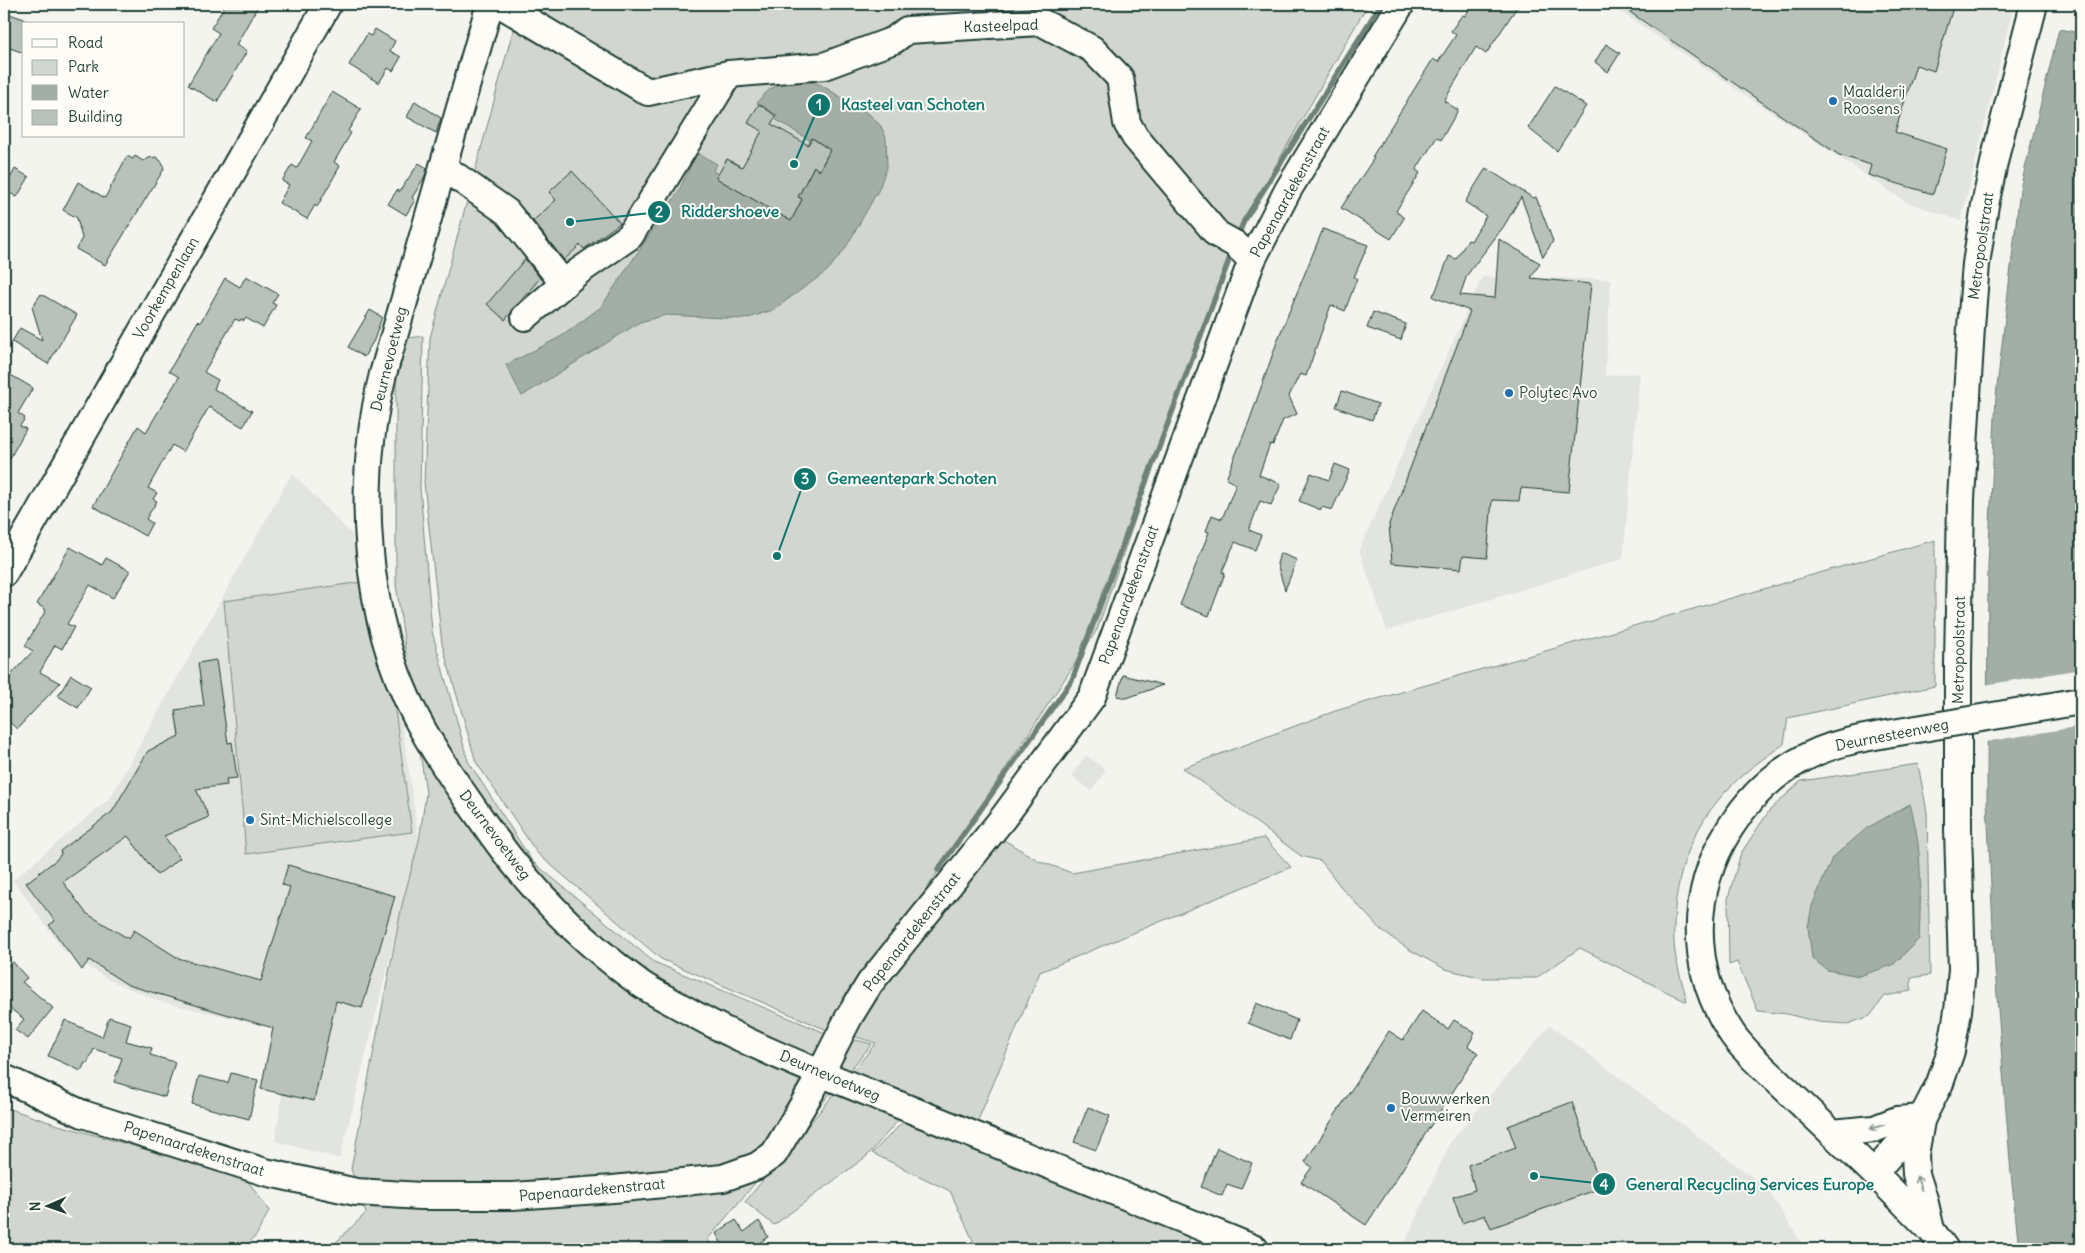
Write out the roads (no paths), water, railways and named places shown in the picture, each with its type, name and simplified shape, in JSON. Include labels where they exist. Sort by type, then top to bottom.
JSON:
[{"type":"street","name":"Voorkempenlaan","points":[[4,573],[328,4]]},
{"type":"street","name":"Deurnevoetweg","points":[[490,4],[383,374],[376,402],[370,456],[368,517],[374,588],[392,658],[415,715],[448,773],[511,861],[570,926],[642,985],[717,1027],[821,1074],[1255,1249]]},
{"type":"street","name":"Kasteelpad","points":[[500,4],[648,92],[729,74],[824,66],[894,40],[907,30],[1041,22],[1092,48],[1120,78],[1127,123],[1135,136],[1217,234],[1244,252]]},
{"type":"street","name":"Papenaardekenstraat","points":[[4,1078],[83,1114],[265,1172],[356,1192],[421,1196],[514,1196],[613,1189],[723,1178],[757,1166],[774,1154],[788,1133],[821,1074],[849,1017],[870,983],[1003,818],[1092,697],[1244,252],[1288,190],[1401,4]]},
{"type":"street","name":"Metropoolstraat","points":[[1874,1173],[1922,1118],[1940,1084],[1951,1051],[1958,1011],[1962,970],[1958,828],[1961,509],[1971,327],[1976,264],[1985,205],[1997,149],[2034,4]]},
{"type":"street","points":[[525,317],[578,272],[630,236],[729,74]]},
{"type":"street","points":[[444,167],[507,212],[564,284]]},
{"type":"street","name":"Deurnesteenweg","points":[[1874,1173],[1753,1058],[1731,1033],[1718,1009],[1705,974],[1698,926],[1701,902],[1709,871],[1722,840],[1743,808],[1767,783],[1796,762],[1821,750],[1852,740],[2081,701]]},
{"type":"street","points":[[1832,1133],[1874,1129],[1897,1120],[1922,1118],[1915,1155],[1916,1174],[1938,1240]]},
{"type":"street","points":[[1874,1173],[1938,1240]]},
{"type":"water","points":[[2059,29],[2081,33],[2081,1249],[2019,1249],[2011,1174],[1995,970],[1987,801],[1988,567],[1996,396],[2020,189]]},
{"type":"water","points":[[795,81],[812,82],[821,85],[870,115],[881,126],[886,138],[887,166],[879,189],[845,249],[827,271],[773,310],[745,319],[666,315],[640,322],[522,396],[506,365],[562,336],[601,307],[677,194],[697,153],[717,164],[713,171],[718,174],[716,178],[791,220],[802,200],[798,197],[814,166],[820,170],[830,150],[813,138],[811,141],[775,119],[777,115],[757,103],[773,88],[783,83]]},
{"type":"water","points":[[1910,804],[1919,854],[1919,939],[1893,965],[1859,976],[1827,970],[1812,958],[1808,927],[1812,906],[1832,858],[1867,828]]},
{"type":"waterway","points":[[1237,238],[1244,221],[1381,4]]},
{"type":"waterway","points":[[938,870],[1072,680],[1232,252]]},
{"type":"place","name":"Maalderij Roosens","points":[[1833,101]]},
{"type":"place","name":"Kasteel van Schoten","points":[[794,164]]},
{"type":"place","name":"Riddershoeve","points":[[570,222]]},
{"type":"place","name":"Polytec Avo","points":[[1509,393]]},
{"type":"place","name":"Gemeentepark Schoten","points":[[777,556]]},
{"type":"place","name":"Sint-Michielscollege","points":[[250,820]]},
{"type":"place","name":"Bouwwerken Vermeiren","points":[[1391,1108]]},
{"type":"place","name":"General Recycling Services Europe","points":[[1534,1176]]}]
